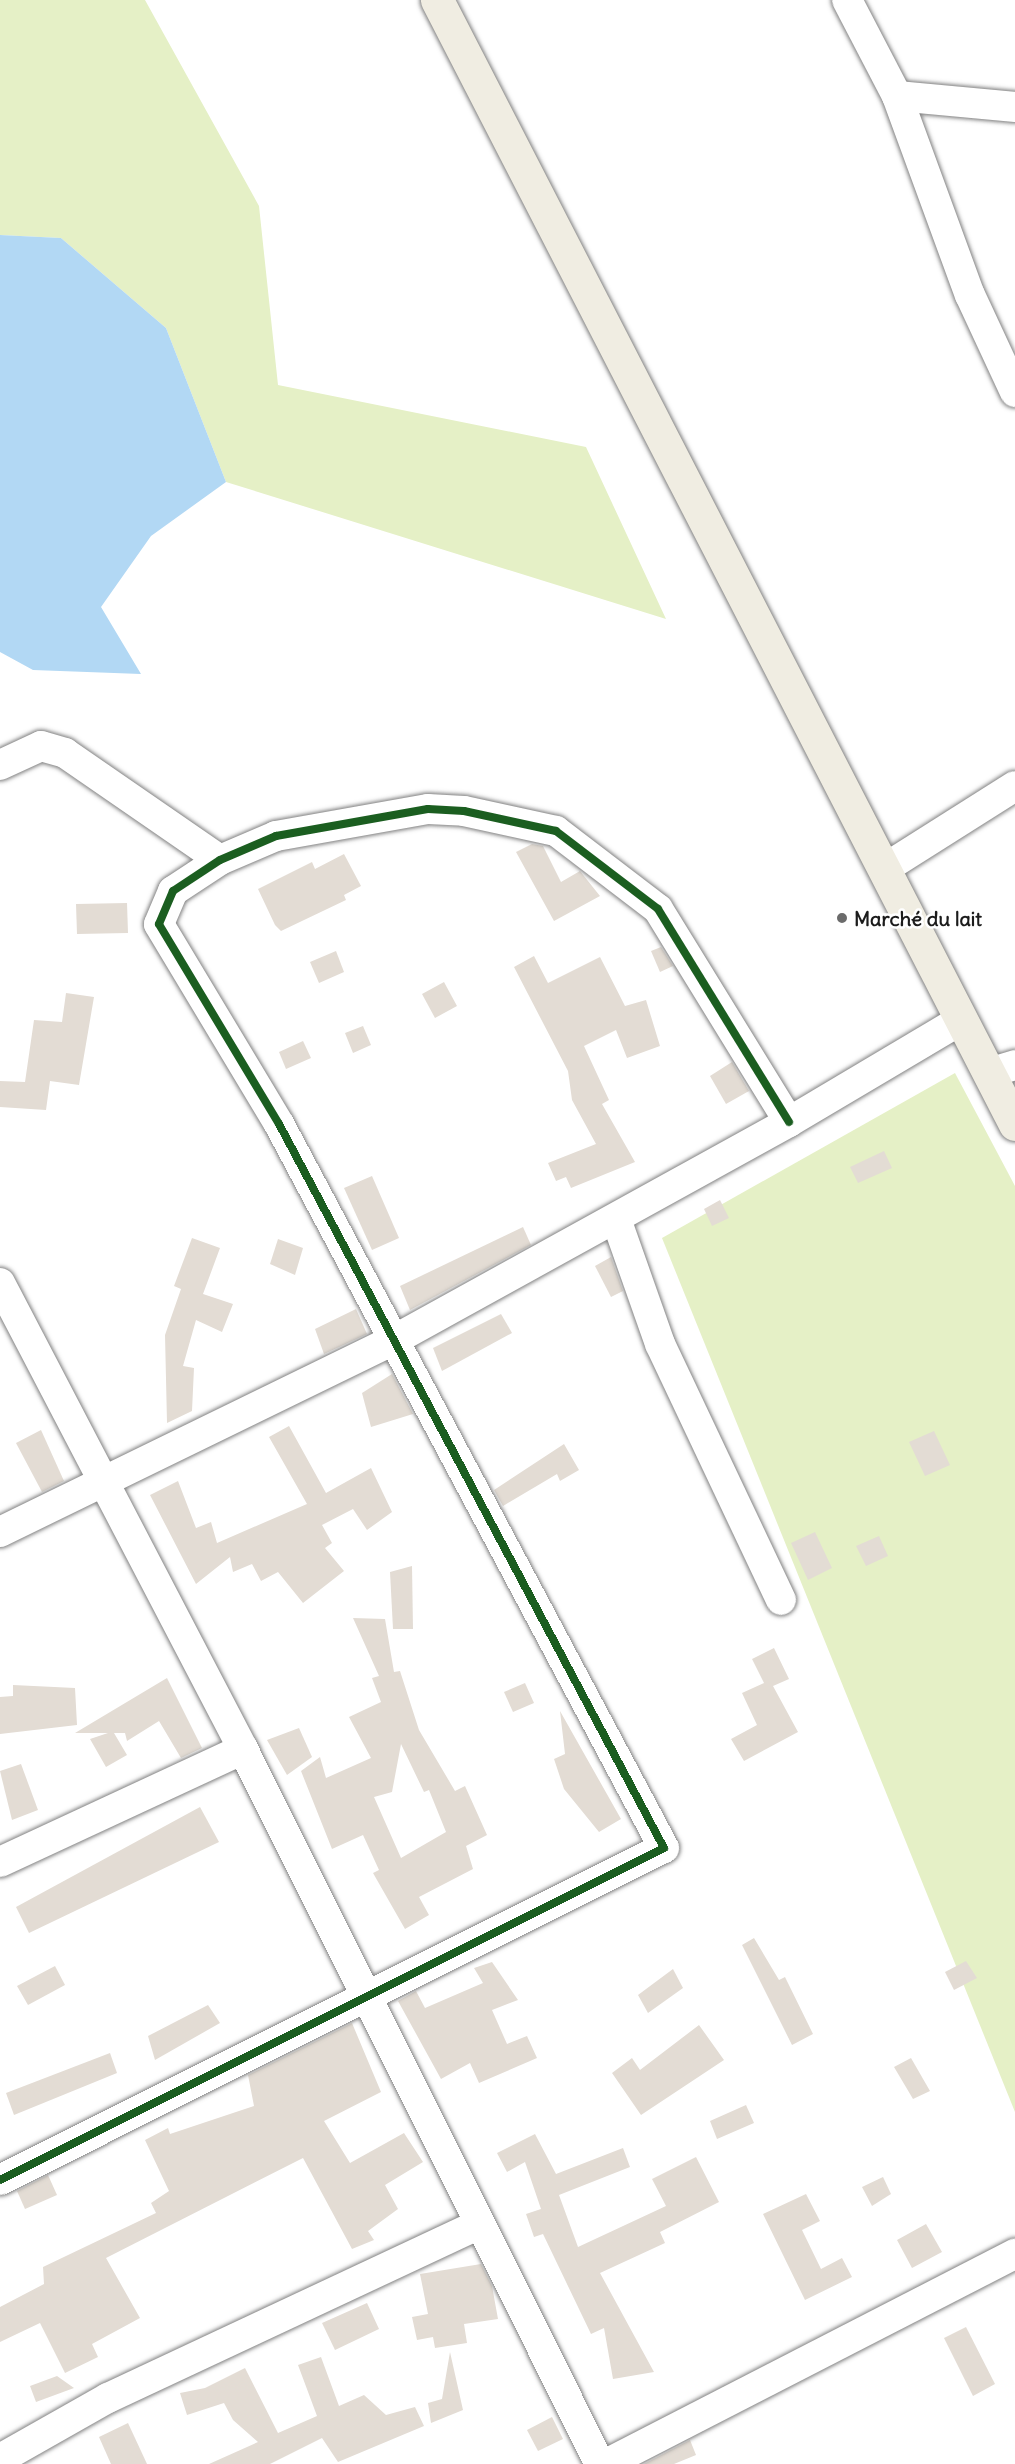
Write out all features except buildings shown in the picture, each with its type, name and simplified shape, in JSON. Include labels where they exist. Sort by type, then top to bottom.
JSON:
[{"type":"highway","points":[[437,0],[887,867],[961,1020],[1002,1069],[1015,1125]]},
{"type":"street","points":[[846,0],[897,96],[970,295],[1015,392]]},
{"type":"street","points":[[897,96],[1015,107]]},
{"type":"street","points":[[0,765],[41,746],[65,753],[220,860]]},
{"type":"street","points":[[887,867],[1015,786]]},
{"type":"street","points":[[0,2180],[366,1994],[664,1848],[279,1124],[159,924],[173,891],[220,860],[276,836],[428,809],[464,811],[556,831],[658,909],[789,1122]]},
{"type":"street","points":[[0,1532],[102,1485],[394,1340],[789,1122],[961,1020]]},
{"type":"street","points":[[616,1219],[660,1344],[782,1600]]},
{"type":"street","points":[[0,1283],[102,1485],[243,1749],[366,1994],[477,2225],[600,2464]]},
{"type":"street","points":[[0,1862],[243,1749]]},
{"type":"street","points":[[0,2459],[108,2398],[477,2225]]},
{"type":"street","points":[[606,2464],[1015,2254]]},
{"type":"green space","points":[[0,0],[145,0],[259,206],[278,385],[586,447],[666,619],[226,482],[166,328],[61,238],[0,235]]},
{"type":"green space","points":[[955,1073],[1015,1186],[1015,2112],[662,1238]]},
{"type":"water","points":[[0,235],[61,238],[166,328],[226,482],[151,536],[101,607],[141,674],[33,670],[0,652]]},
{"type":"cycle path","points":[[0,2180],[664,1848],[279,1124],[159,924],[173,891],[220,860],[276,836],[428,809],[464,811],[556,831],[658,909],[789,1122]]},
{"type":"place","name":"Marché du lait","points":[[842,918]]}]
